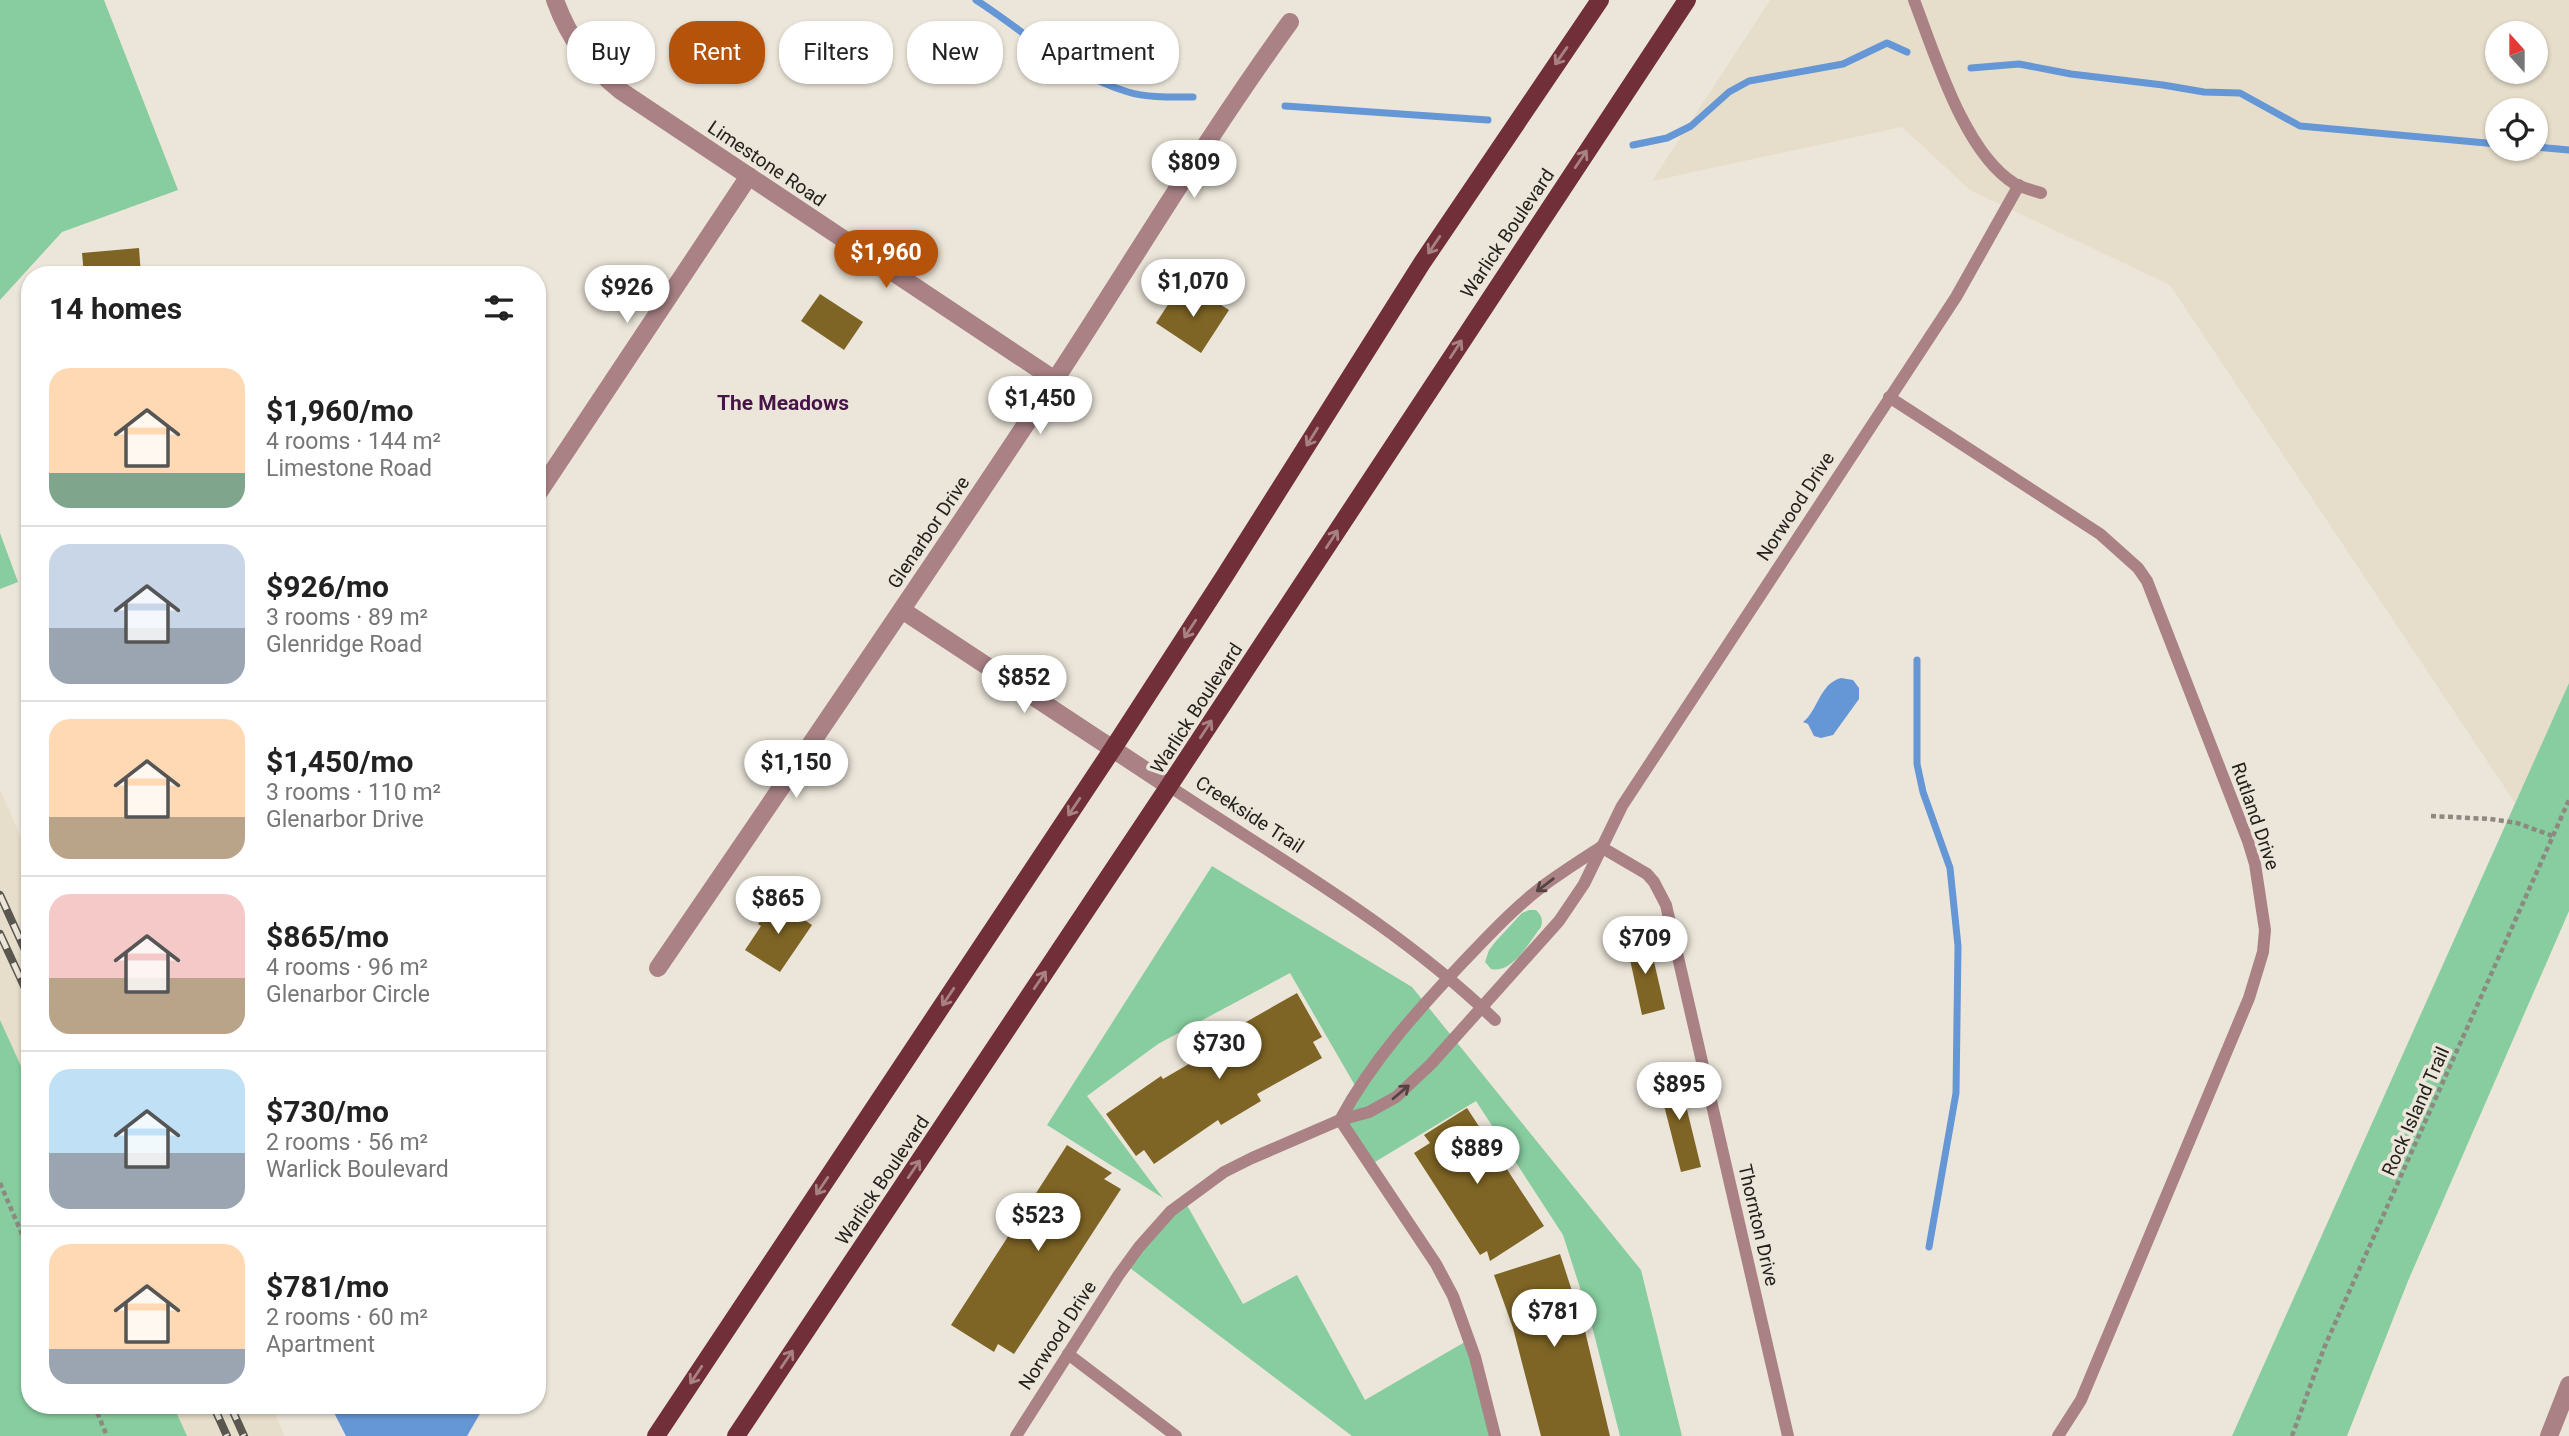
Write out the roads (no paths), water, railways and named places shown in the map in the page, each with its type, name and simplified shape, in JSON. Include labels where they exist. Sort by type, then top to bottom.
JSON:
[{"type":"main road","points":[[656,1436],[1112,750],[1224,578],[1422,263],[1600,0]]},
{"type":"main road","name":"Warlick Boulevard","points":[[736,1436],[1169,786],[1687,0]]},
{"type":"street","name":"Limestone Road","points":[[555,0],[565,27],[580,51],[598,73],[621,91],[1055,380]]},
{"type":"street","name":"Glenarbor Drive","points":[[658,968],[902,610],[1055,380],[1247,82],[1290,22]]},
{"type":"street","points":[[546,481],[749,176]]},
{"type":"street","name":"Creekside Trail","points":[[902,610],[1169,786]]},
{"type":"street","points":[[2549,1436],[2569,1385]]},
{"type":"lane","points":[[1913,0],[1966,128],[1991,162],[2020,185],[2040,193]]},
{"type":"lane","name":"Norwood Drive","points":[[1016,1436],[1139,1247],[1178,1205],[1224,1172],[1340,1120],[1369,1112],[1396,1097],[1431,1064],[1559,921],[1584,884],[1622,806],[1956,297],[2020,185]]},
{"type":"lane","name":"Rutland Drive","points":[[1889,397],[2100,534],[2138,568],[2147,581],[2248,841],[2259,887],[2264,930],[2263,952],[2249,998],[2081,1400],[2057,1436]]},
{"type":"lane","name":"Creekside Trail","points":[[1169,786],[1383,927],[1449,977],[1495,1020]]},
{"type":"lane","name":"Norwood Drive","points":[[1340,1120],[1363,1080],[1388,1045],[1449,977],[1524,902],[1601,847]]},
{"type":"lane","name":"Thornton Drive","points":[[1601,847],[1647,874],[1665,905],[1788,1436]]},
{"type":"lane","points":[[1340,1120],[1436,1264],[1453,1296],[1475,1357],[1495,1436]]},
{"type":"lane","points":[[1068,1354],[1175,1436]]},
{"type":"water","points":[[1841,678],[1853,680],[1859,688],[1859,699],[1833,735],[1821,738],[1814,736],[1808,724],[1803,722],[1828,686]]},
{"type":"water","points":[[335,1414],[480,1414],[467,1436],[346,1436]]},
{"type":"waterway","points":[[976,0],[1049,52],[1107,84],[1144,95],[1193,97]]},
{"type":"waterway","points":[[1633,145],[1667,138],[1691,126],[1729,92],[1749,81],[1843,64],[1887,43],[1907,52]]},
{"type":"waterway","points":[[1971,68],[2019,64],[2071,74],[2204,92],[2240,93],[2300,126],[2485,143]]},
{"type":"waterway","points":[[1285,106],[1488,120]]},
{"type":"waterway","points":[[2548,148],[2569,150]]},
{"type":"waterway","points":[[1917,660],[1917,764],[1923,792],[1950,868],[1958,946],[1956,1093],[1929,1247]]},
{"type":"railway","points":[[0,895],[21,941]]},
{"type":"railway","points":[[0,934],[21,980]]},
{"type":"railway","points":[[217,1414],[227,1436]]},
{"type":"railway","points":[[234,1414],[244,1436]]},
{"type":"district","name":"The Meadows","points":[[783,403]]}]
